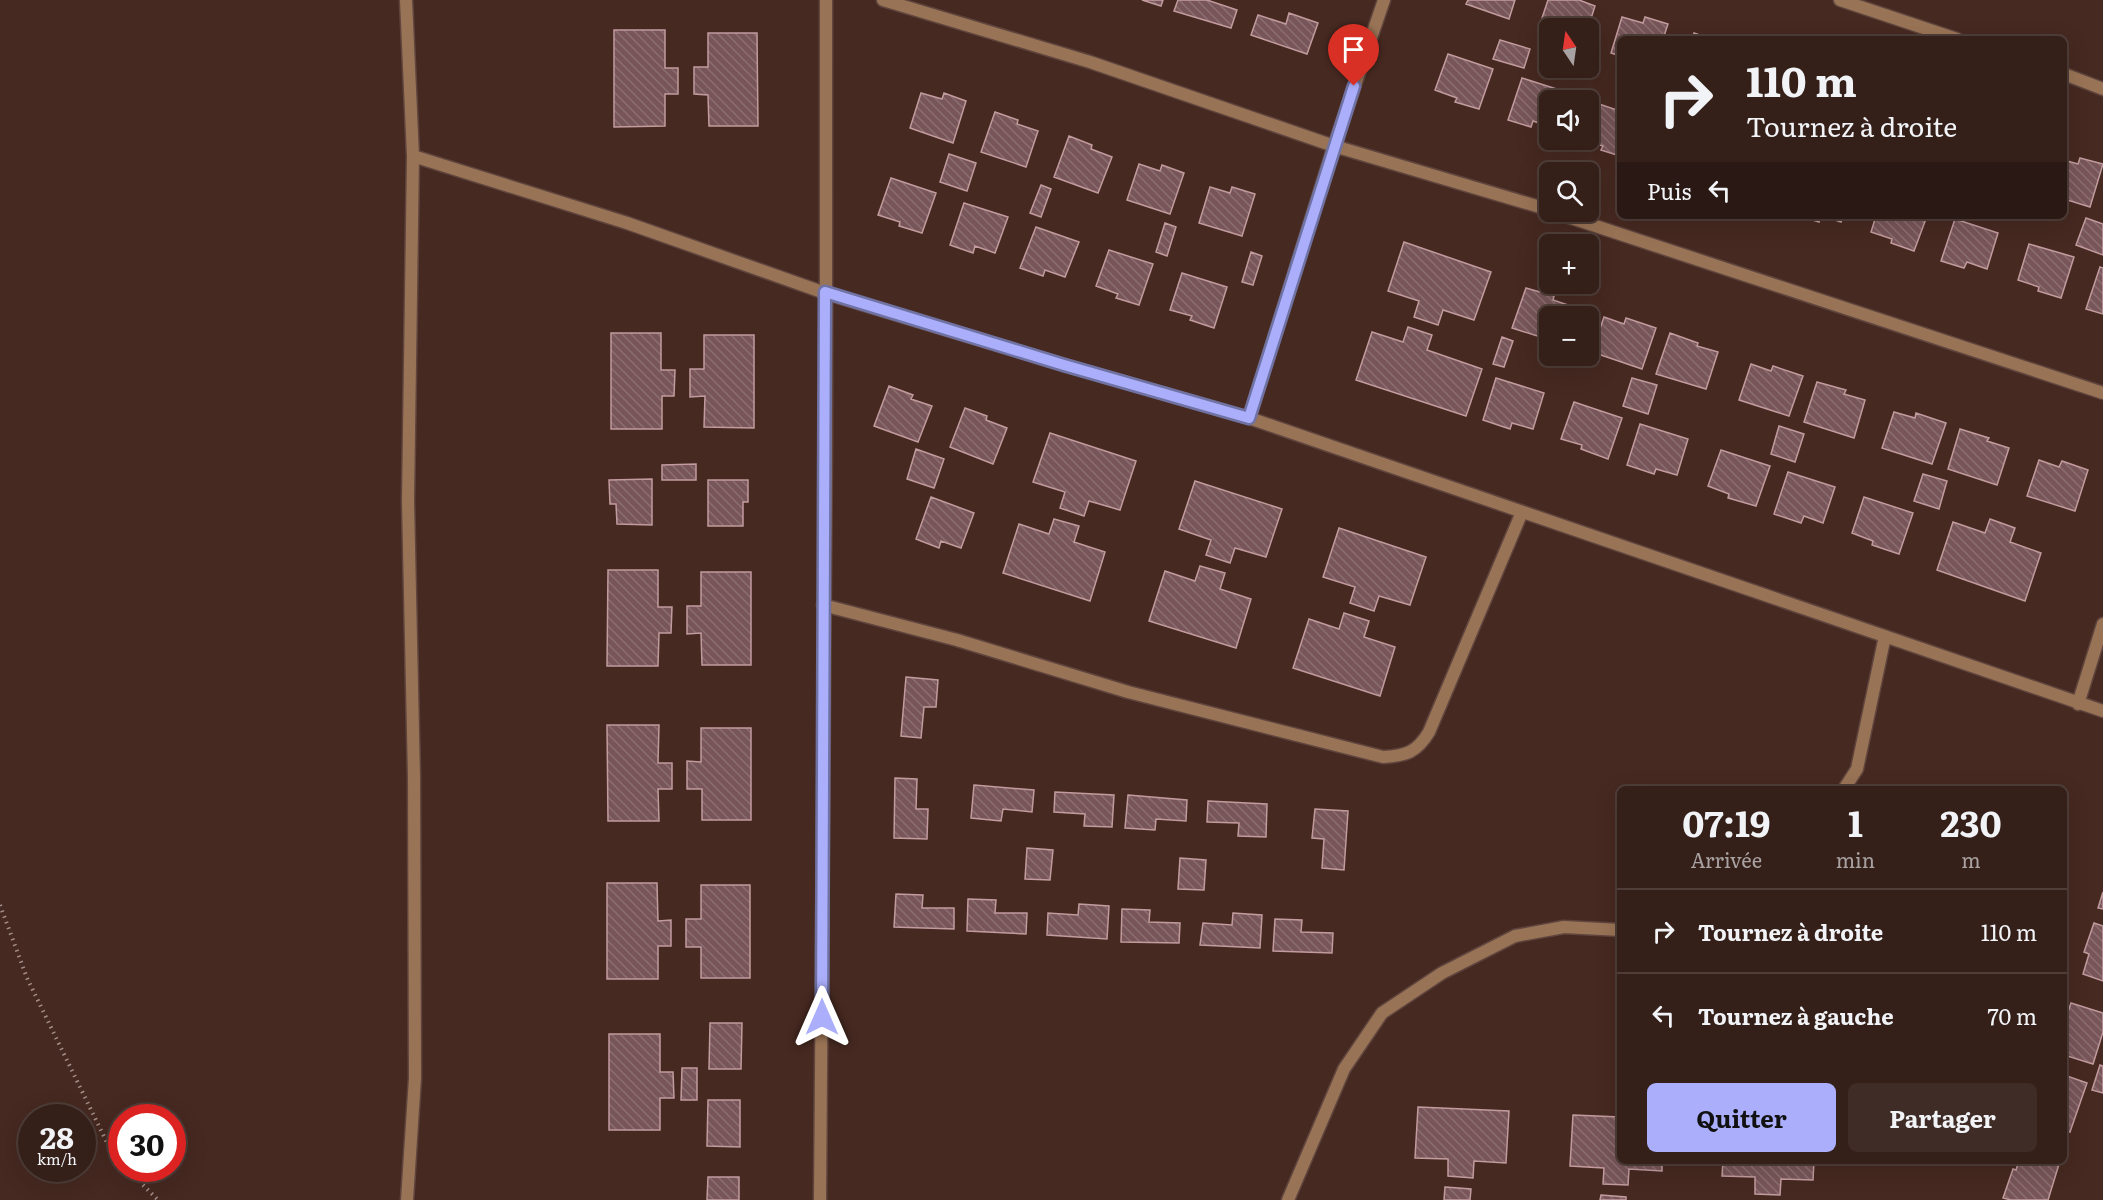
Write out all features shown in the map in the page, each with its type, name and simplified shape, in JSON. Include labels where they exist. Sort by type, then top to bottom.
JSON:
[{"type":"street","points":[[406,0],[413,156],[408,501],[414,778],[415,1078],[407,1200]]},
{"type":"street","points":[[820,1200],[826,0]]},
{"type":"street","points":[[883,0],[1090,62],[1334,146],[1539,207]]},
{"type":"street","points":[[1249,418],[1334,146],[1384,0]]},
{"type":"street","points":[[1840,0],[1949,36]]},
{"type":"street","points":[[2067,75],[2103,89]]},
{"type":"street","points":[[413,156],[627,223],[825,292],[1064,365],[1249,418],[2103,711]]},
{"type":"street","points":[[1584,222],[2103,393]]},
{"type":"street","points":[[823,605],[957,640],[1128,692],[1383,757],[1395,757],[1408,754],[1421,745],[1429,732],[1522,512]]},
{"type":"street","points":[[2079,704],[2103,624]]},
{"type":"street","points":[[1846,786],[1857,769],[1885,636]]},
{"type":"street","points":[[1288,1200],[1344,1069],[1382,1013],[1442,973],[1515,936],[1564,927],[1617,930]]},
{"type":"path","points":[[0,904],[27,978],[108,1145]]},
{"type":"path","points":[[140,1182],[158,1200]]},
{"type":"building","points":[[1142,0],[1163,0],[1161,6]]},
{"type":"building","points":[[1178,0],[1207,0],[1237,10],[1231,28],[1174,11]]},
{"type":"building","points":[[1468,0],[1515,0],[1509,19],[1466,4]]},
{"type":"building","points":[[1548,0],[1579,0],[1595,6],[1591,18],[1542,18]]},
{"type":"building","points":[[1289,13],[1318,23],[1307,54],[1251,35],[1258,15],[1286,24]]},
{"type":"building","points":[[1622,17],[1643,23],[1645,17],[1668,24],[1664,36],[1617,36],[1617,55],[1611,53]]},
{"type":"building","points":[[614,30],[665,30],[665,68],[678,68],[678,94],[665,94],[665,126],[614,127]]},
{"type":"building","points":[[708,33],[757,33],[758,126],[709,126],[708,95],[694,94],[694,67],[708,67]]},
{"type":"building","points":[[1500,40],[1530,49],[1524,68],[1493,59]]},
{"type":"building","points":[[1448,54],[1493,69],[1479,109],[1455,102],[1457,98],[1435,90]]},
{"type":"building","points":[[1522,78],[1560,90],[1539,90],[1539,123],[1533,121],[1531,127],[1508,120]]},
{"type":"building","points":[[921,93],[942,99],[944,93],[966,101],[953,143],[910,128]]},
{"type":"building","points":[[1599,104],[1617,110],[1617,155],[1601,150],[1603,146],[1599,145]]},
{"type":"building","points":[[995,112],[1018,120],[1017,124],[1038,131],[1026,167],[981,152]]},
{"type":"building","points":[[1069,136],[1092,145],[1091,149],[1112,157],[1098,193],[1054,177]]},
{"type":"building","points":[[949,154],[976,163],[967,191],[940,182]]},
{"type":"building","points":[[2080,158],[2103,164],[2090,207],[2067,200],[2067,161],[2078,164]]},
{"type":"building","points":[[1139,164],[1160,171],[1162,165],[1184,173],[1170,214],[1127,200]]},
{"type":"building","points":[[891,178],[936,193],[922,233],[899,226],[900,222],[878,215]]},
{"type":"building","points":[[1041,185],[1051,189],[1041,217],[1030,213]]},
{"type":"building","points":[[1210,187],[1230,193],[1232,187],[1255,194],[1242,236],[1199,223]]},
{"type":"building","points":[[964,203],[1008,217],[995,253],[975,246],[973,253],[950,245]]},
{"type":"building","points":[[2086,218],[2103,224],[2103,255],[2076,245]]},
{"type":"building","points":[[1875,219],[1926,219],[1914,251],[1891,243],[1892,239],[1871,232]]},
{"type":"building","points":[[1955,219],[1998,233],[1987,269],[1967,262],[1964,268],[1941,261]]},
{"type":"building","points":[[1165,223],[1176,227],[1167,256],[1156,252]]},
{"type":"building","points":[[1036,227],[1079,242],[1065,277],[1045,270],[1043,276],[1020,268]]},
{"type":"building","points":[[1404,242],[1491,272],[1474,320],[1443,310],[1438,325],[1414,317],[1419,301],[1388,291]]},
{"type":"building","points":[[2029,244],[2074,257],[2061,298],[2038,291],[2039,287],[2018,280]]},
{"type":"building","points":[[1109,250],[1153,264],[1139,305],[1116,298],[1118,294],[1096,286]]},
{"type":"building","points":[[1251,252],[1262,256],[1253,285],[1242,282]]},
{"type":"building","points":[[2100,267],[2103,268],[2103,314],[2086,309]]},
{"type":"building","points":[[1182,273],[1227,287],[1214,328],[1190,320],[1192,316],[1170,310]]},
{"type":"building","points":[[1526,288],[1539,292],[1539,294],[1554,296],[1553,300],[1568,305],[1539,306],[1539,337],[1512,328]]},
{"type":"building","points":[[1604,317],[1624,324],[1626,318],[1656,328],[1642,369],[1599,354],[1599,332]]},
{"type":"building","points":[[1408,327],[1432,335],[1427,350],[1482,369],[1466,416],[1356,380],[1372,332],[1403,342]]},
{"type":"building","points":[[611,333],[661,333],[661,370],[675,370],[674,396],[662,396],[662,429],[611,429]]},
{"type":"building","points":[[1670,333],[1698,343],[1697,346],[1718,352],[1706,389],[1656,374]]},
{"type":"building","points":[[704,335],[754,335],[754,428],[704,427],[705,396],[690,397],[690,369],[704,369]]},
{"type":"building","points":[[1502,337],[1513,341],[1504,367],[1493,364]]},
{"type":"building","points":[[1751,364],[1771,371],[1773,366],[1803,376],[1789,416],[1739,400]]},
{"type":"building","points":[[1496,378],[1544,393],[1533,429],[1512,423],[1510,429],[1483,420]]},
{"type":"building","points":[[1632,378],[1657,385],[1648,414],[1623,406]]},
{"type":"building","points":[[1817,382],[1846,390],[1844,394],[1865,400],[1854,438],[1804,422]]},
{"type":"building","points":[[889,386],[913,395],[911,399],[932,406],[918,442],[874,426]]},
{"type":"building","points":[[1574,402],[1622,418],[1608,459],[1581,449],[1582,445],[1561,439]]},
{"type":"building","points":[[965,408],[987,416],[986,420],[1007,428],[993,464],[950,447]]},
{"type":"building","points":[[1894,412],[1915,418],[1916,413],[1946,423],[1932,464],[1882,448]]},
{"type":"building","points":[[1640,424],[1688,439],[1677,475],[1656,469],[1654,474],[1627,465]]},
{"type":"building","points":[[1779,426],[1804,434],[1795,462],[1771,454]]},
{"type":"building","points":[[1960,429],[1989,438],[1987,441],[2009,448],[1997,485],[1948,469]]},
{"type":"building","points":[[1050,433],[1136,461],[1120,510],[1089,501],[1084,516],[1060,508],[1065,492],[1033,482]]},
{"type":"building","points":[[916,449],[944,459],[934,488],[907,479]]},
{"type":"building","points":[[1721,450],[1770,466],[1756,506],[1728,498],[1729,494],[1708,486]]},
{"type":"building","points":[[2039,460],[2059,467],[2062,461],[2088,470],[2075,511],[2027,496]]},
{"type":"building","points":[[696,464],[696,480],[662,480],[662,465]]},
{"type":"building","points":[[1788,472],[1835,487],[1823,523],[1804,516],[1801,523],[1774,514]]},
{"type":"building","points":[[1923,474],[1947,481],[1939,509],[1914,501]]},
{"type":"building","points":[[652,479],[652,525],[617,524],[616,504],[610,504],[609,480]]},
{"type":"building","points":[[708,480],[748,480],[748,502],[743,502],[743,526],[708,526]]},
{"type":"building","points":[[1195,481],[1282,509],[1266,557],[1235,548],[1230,563],[1206,555],[1211,540],[1179,529]]},
{"type":"building","points":[[931,497],[974,513],[961,548],[941,541],[939,548],[916,539]]},
{"type":"building","points":[[1864,497],[1913,513],[1899,554],[1872,545],[1873,541],[1852,533]]},
{"type":"building","points":[[1054,519],[1079,526],[1074,542],[1105,552],[1090,601],[1003,573],[1019,524],[1049,534]]},
{"type":"building","points":[[1990,519],[2015,528],[2010,542],[2041,553],[2025,601],[1937,570],[1953,522],[1985,533]]},
{"type":"building","points":[[1339,528],[1426,557],[1410,605],[1379,596],[1374,611],[1350,603],[1355,587],[1323,577]]},
{"type":"building","points":[[1200,566],[1225,573],[1220,589],[1251,599],[1236,648],[1149,621],[1165,571],[1195,581]]},
{"type":"building","points":[[608,570],[658,570],[658,607],[672,607],[671,633],[659,633],[658,666],[607,666]]},
{"type":"building","points":[[701,572],[751,572],[751,665],[702,665],[701,633],[687,634],[687,606],[701,606]]},
{"type":"building","points":[[1344,613],[1369,621],[1364,637],[1395,647],[1380,696],[1293,668],[1309,619],[1339,629]]},
{"type":"building","points":[[906,677],[938,680],[936,707],[924,707],[921,738],[901,736]]},
{"type":"building","points":[[607,725],[659,725],[658,763],[672,763],[672,789],[658,789],[659,821],[608,821]]},
{"type":"building","points":[[701,728],[751,728],[751,820],[702,820],[702,789],[687,789],[687,761],[701,762]]},
{"type":"building","points":[[895,778],[917,779],[916,809],[928,809],[927,839],[894,838]]},
{"type":"building","points":[[974,785],[1034,790],[1032,812],[1003,809],[1001,821],[971,818]]},
{"type":"building","points":[[1055,792],[1114,795],[1112,827],[1084,826],[1085,814],[1054,812]]},
{"type":"building","points":[[1128,795],[1187,800],[1186,821],[1156,819],[1155,830],[1125,828]]},
{"type":"building","points":[[1208,801],[1267,804],[1266,837],[1238,836],[1239,823],[1207,822]]},
{"type":"building","points":[[1315,809],[1348,811],[1344,870],[1322,868],[1324,839],[1312,838]]},
{"type":"building","points":[[1027,848],[1053,850],[1050,880],[1025,879]]},
{"type":"building","points":[[1180,858],[1206,860],[1204,890],[1178,889]]},
{"type":"building","points":[[607,883],[657,883],[658,921],[671,920],[671,946],[658,946],[658,979],[607,979]]},
{"type":"building","points":[[701,885],[750,885],[750,978],[701,978],[701,947],[686,947],[686,919],[701,919]]},
{"type":"building","points":[[2103,892],[2103,909],[2098,908]]},
{"type":"building","points":[[896,894],[923,895],[922,908],[954,908],[954,929],[894,927]]},
{"type":"building","points":[[968,899],[996,900],[995,913],[1027,913],[1026,934],[967,931]]},
{"type":"building","points":[[1079,904],[1109,906],[1107,939],[1047,935],[1048,913],[1078,915]]},
{"type":"building","points":[[1122,909],[1150,910],[1149,922],[1180,923],[1179,943],[1121,942]]},
{"type":"building","points":[[1233,913],[1262,915],[1260,948],[1200,945],[1203,923],[1232,925]]},
{"type":"building","points":[[1275,919],[1302,920],[1301,932],[1333,933],[1332,953],[1273,951]]},
{"type":"building","points":[[2094,923],[2103,926],[2103,981],[2083,974],[2089,954],[2084,952]]},
{"type":"building","points":[[2071,1003],[2103,1013],[2103,1032],[2093,1064],[2067,1056],[2067,1015]]},
{"type":"building","points":[[710,1023],[742,1023],[741,1069],[709,1069]]},
{"type":"building","points":[[609,1034],[660,1034],[660,1072],[673,1072],[674,1098],[660,1098],[660,1130],[609,1130]]},
{"type":"building","points":[[2100,1065],[2103,1066],[2103,1093],[2092,1090]]},
{"type":"building","points":[[682,1068],[697,1068],[697,1100],[681,1100]]},
{"type":"building","points":[[2067,1076],[2087,1083],[2070,1132],[2067,1131]]},
{"type":"building","points":[[708,1100],[740,1100],[740,1147],[707,1146]]},
{"type":"building","points":[[1418,1107],[1509,1111],[1506,1163],[1474,1161],[1473,1178],[1448,1176],[1448,1159],[1415,1158]]},
{"type":"building","points":[[1573,1115],[1617,1117],[1617,1164],[1662,1164],[1662,1171],[1629,1169],[1628,1185],[1603,1184],[1604,1168],[1570,1166]]},
{"type":"building","points":[[1723,1164],[1814,1164],[1813,1180],[1781,1179],[1780,1195],[1755,1194],[1755,1177],[1722,1176]]},
{"type":"building","points":[[2018,1164],[2059,1164],[2048,1200],[2003,1198],[2013,1169],[2016,1170]]},
{"type":"building","points":[[708,1177],[739,1177],[739,1200],[707,1200]]},
{"type":"building","points":[[1445,1187],[1471,1189],[1470,1200],[1444,1200]]},
{"type":"building","points":[[1601,1195],[1626,1197],[1626,1200],[1600,1200]]},
{"type":"route","points":[[822,1017],[825,292],[1064,365],[1249,418],[1354,86]]}]
